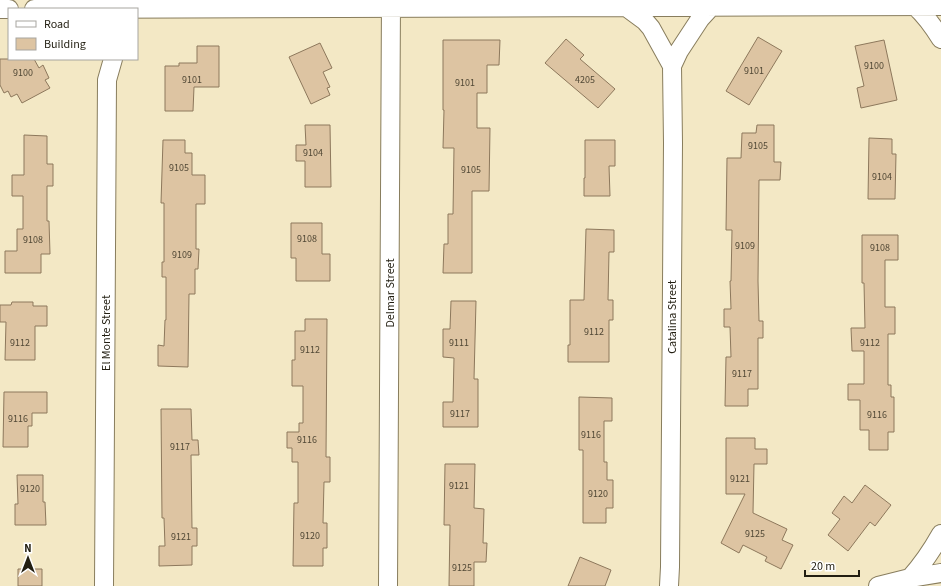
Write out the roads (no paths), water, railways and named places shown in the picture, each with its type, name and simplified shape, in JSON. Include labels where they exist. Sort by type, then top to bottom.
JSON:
[{"type":"street","points":[[141,13],[391,4],[626,7],[941,6]]},
{"type":"street","name":"Delmar Street","points":[[388,586],[391,4]]},
{"type":"street","points":[[915,6],[930,21],[941,39]]},
{"type":"street","name":"Catalina Street","points":[[626,7],[637,14],[651,28],[672,66]]},
{"type":"street","name":"Catalina Street","points":[[669,586],[673,151],[672,66],[679,51],[700,19],[711,7]]},
{"type":"street","name":"El Monte Street","points":[[98,60],[107,80]]},
{"type":"street","name":"El Monte Street","points":[[104,586],[107,80],[113,60]]},
{"type":"street","points":[[910,578],[922,566],[941,534]]},
{"type":"street","name":"Catalina Street","points":[[670,567],[675,586]]},
{"type":"street","points":[[878,586],[910,578],[941,573]]}]
